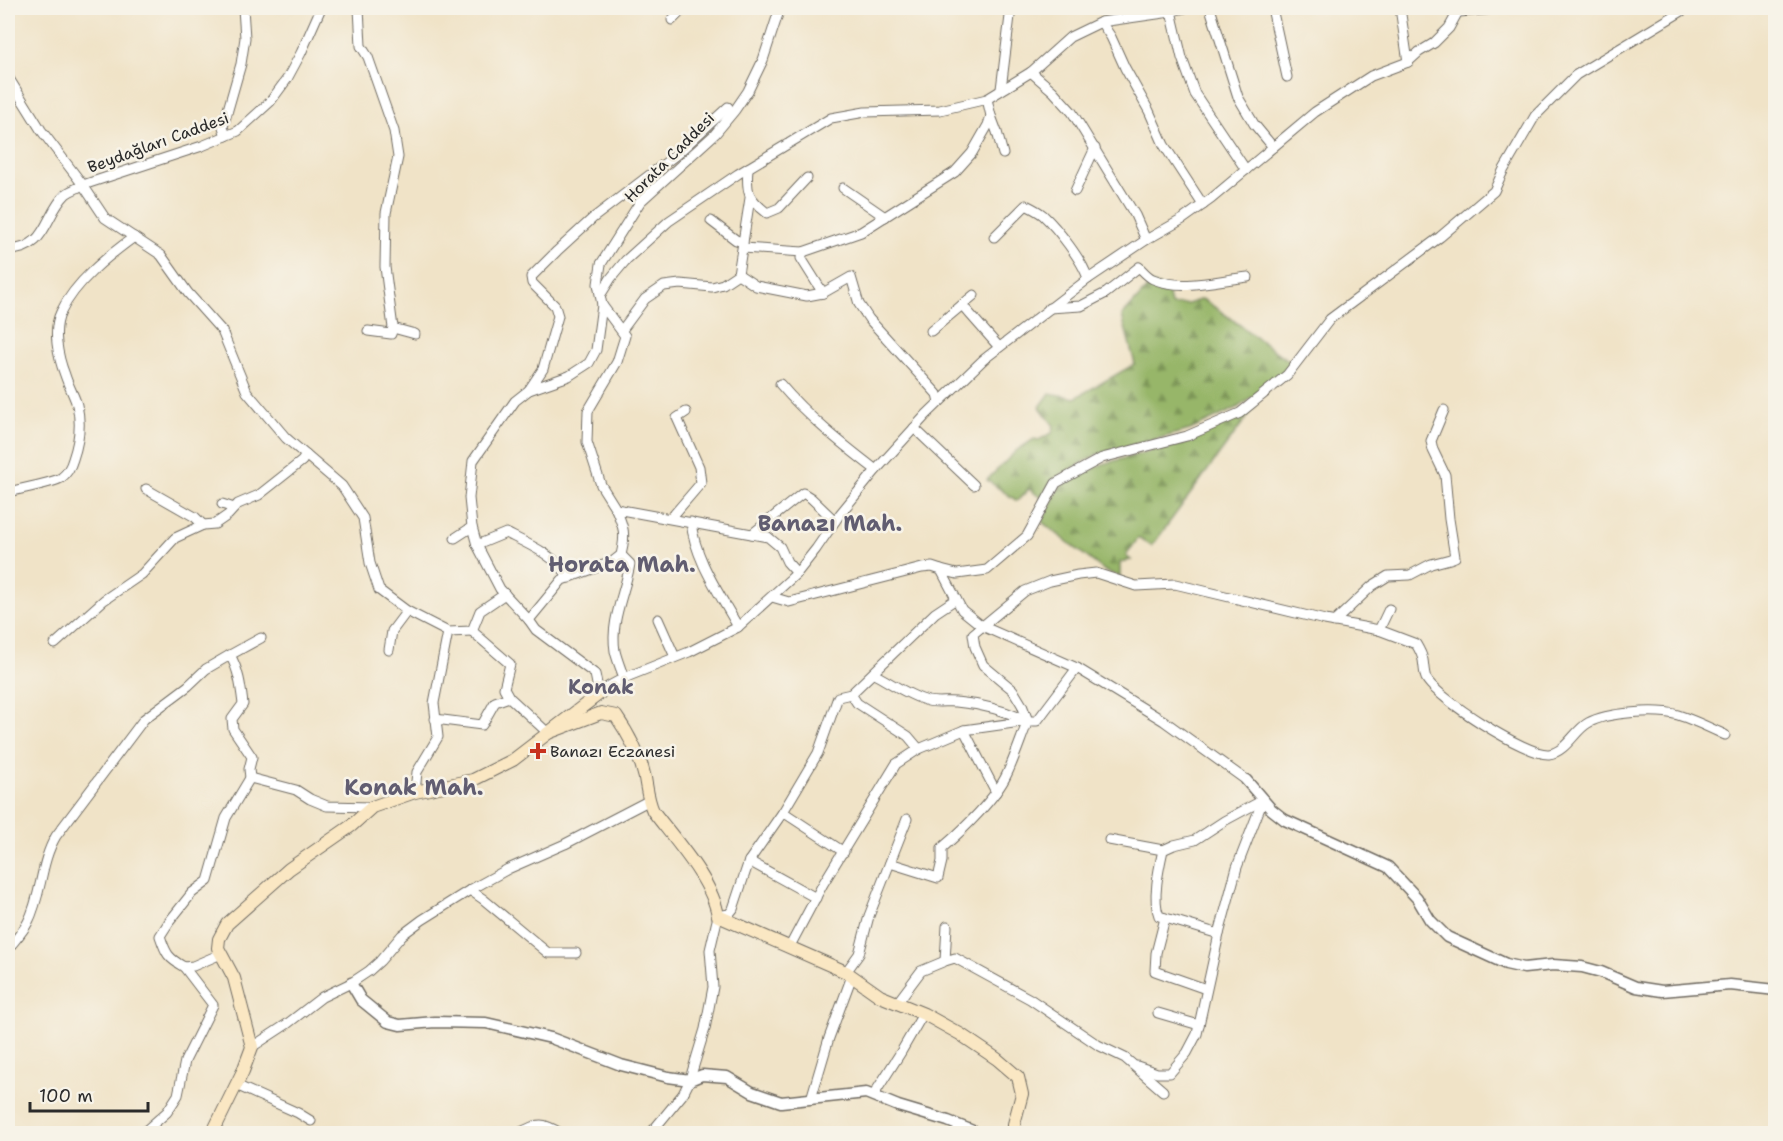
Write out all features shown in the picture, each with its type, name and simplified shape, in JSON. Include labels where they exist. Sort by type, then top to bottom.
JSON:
[{"type":"main road","points":[[212,1134],[252,1047],[234,978],[218,948],[219,939],[227,924],[289,868],[351,826],[372,807],[416,792],[472,780],[513,760],[604,690]]},
{"type":"main road","points":[[548,733],[601,713],[616,716],[639,756],[652,811],[704,881],[716,903],[718,916],[849,974],[880,996],[923,1014],[960,1034],[997,1059],[1018,1077],[1022,1095],[1014,1124],[1014,1134]]},
{"type":"street","points":[[226,136],[223,127],[241,64],[245,38],[243,8]]},
{"type":"street","name":"Beydağları Caddesi","points":[[83,185],[238,132],[270,102],[282,86],[302,53],[321,8]]},
{"type":"street","points":[[359,8],[361,46],[368,57],[394,131],[398,158],[386,213],[385,267],[393,328],[391,334],[368,331]]},
{"type":"street","points":[[672,20],[684,8]]},
{"type":"street","points":[[1000,89],[1011,8]]},
{"type":"street","points":[[601,294],[626,260],[669,220],[748,168],[831,118],[865,112],[940,110],[987,99],[1031,72],[1070,38],[1101,22],[1185,8]]},
{"type":"street","points":[[1210,8],[1238,97],[1254,124],[1273,147]]},
{"type":"street","points":[[1272,8],[1287,77]]},
{"type":"street","points":[[1400,8],[1408,62]]},
{"type":"street","points":[[728,107],[678,154],[593,218],[531,277],[532,283],[542,290],[555,306],[558,316],[543,369],[529,390],[515,402],[473,461],[469,498],[472,527],[477,545],[500,589],[530,620],[536,630],[595,674],[604,690],[624,678],[689,652],[738,627],[797,573],[876,470],[939,402],[983,360],[1049,308],[1146,240],[1203,205],[1315,112],[1371,76],[1408,62],[1434,43],[1449,28],[1459,10],[1508,8]]},
{"type":"street","points":[[772,597],[789,602],[922,568],[932,567],[957,574],[987,570],[1027,536],[1056,483],[1102,458],[1187,436],[1240,412],[1287,375],[1330,319],[1440,237],[1494,191],[1535,116],[1576,75],[1687,8]]},
{"type":"street","name":"Horata Caddesi","points":[[529,390],[569,376],[589,363],[596,350],[602,305],[598,284],[601,264],[640,202],[715,134],[735,110],[748,90],[762,60],[776,9]]},
{"type":"street","points":[[1171,11],[1182,58],[1195,94],[1246,170]]},
{"type":"street","points":[[1101,22],[1111,36],[1164,145],[1203,205]]},
{"type":"street","points":[[1031,72],[1072,112],[1135,215],[1146,240]]},
{"type":"street","points":[[8,77],[41,130],[105,218],[161,255],[189,293],[222,331],[247,392],[286,438],[342,486],[363,518],[370,563],[379,590],[407,611],[448,632],[472,631],[510,664],[504,688],[509,697],[548,733]]},
{"type":"street","points":[[987,99],[1003,154]]},
{"type":"street","points":[[711,221],[743,245],[802,252],[861,232],[955,172],[972,153],[991,116]]},
{"type":"street","points":[[1075,192],[1095,148]]},
{"type":"street","points":[[748,168],[747,188],[750,198],[767,213],[779,208],[807,178]]},
{"type":"street","points":[[8,250],[28,245],[37,238],[67,194],[83,185]]},
{"type":"street","points":[[843,188],[885,217]]},
{"type":"street","points":[[622,330],[645,299],[664,286],[680,284],[712,287],[723,284],[738,274],[750,198]]},
{"type":"street","points":[[994,237],[1026,205],[1041,213],[1057,230],[1085,270],[1088,279]]},
{"type":"street","points":[[8,492],[60,478],[70,469],[76,450],[79,427],[76,404],[63,372],[57,345],[60,313],[75,290],[108,256],[134,237]]},
{"type":"street","points":[[147,244],[158,241]]},
{"type":"street","points":[[802,252],[801,258],[823,293]]},
{"type":"street","points":[[1049,308],[1081,306],[1106,293],[1139,267],[1151,278],[1170,284],[1248,277]]},
{"type":"street","points":[[738,274],[756,286],[807,296],[823,293],[851,277],[859,304],[869,319],[937,394],[939,402]]},
{"type":"street","points":[[931,331],[974,295]]},
{"type":"street","points":[[530,620],[562,580],[612,562],[621,555],[625,538],[624,526],[616,508],[601,485],[587,442],[588,411],[617,362],[625,336],[602,305]]},
{"type":"street","points":[[962,305],[999,347]]},
{"type":"street","points":[[393,328],[415,334]]},
{"type":"street","points":[[780,384],[800,408],[876,470]]},
{"type":"street","points":[[1334,622],[1372,586],[1388,576],[1410,575],[1431,564],[1455,557],[1445,475],[1431,441],[1444,410]]},
{"type":"street","points":[[671,518],[701,483],[699,467],[676,418],[686,412]]},
{"type":"street","points":[[914,428],[974,485]]},
{"type":"street","points":[[55,644],[104,600],[141,574],[175,538],[203,525],[215,524],[238,504],[259,495],[302,461],[306,455]]},
{"type":"street","points":[[146,489],[195,517],[203,525]]},
{"type":"street","points":[[752,534],[802,493],[811,498],[835,521]]},
{"type":"street","points":[[222,504],[234,508]]},
{"type":"street","points":[[616,508],[632,513],[671,518],[768,537],[780,547],[787,562],[797,573]]},
{"type":"street","points":[[691,522],[693,538],[706,571],[738,627]]},
{"type":"street","points":[[455,538],[472,527]]},
{"type":"street","points":[[477,545],[506,533],[527,543],[563,567],[569,578]]},
{"type":"street","points":[[621,555],[630,564],[615,621],[615,651],[624,678]]},
{"type":"street","points":[[941,570],[962,610],[982,626],[1077,668],[1164,721],[1246,780],[1285,820],[1388,867],[1418,898],[1431,920],[1447,938],[1506,964],[1524,968],[1552,965],[1582,967],[1601,972],[1636,987],[1662,991],[1730,985],[1776,990]]},
{"type":"street","points":[[890,863],[938,878],[942,848],[996,792],[1007,775],[1028,721],[1013,690],[983,665],[975,647],[973,634],[1025,591],[1050,581],[1078,574],[1096,573],[1136,586],[1175,584],[1334,622],[1378,630],[1416,644],[1423,657],[1426,678],[1438,693],[1496,732],[1539,752],[1550,754],[1558,751],[1588,723],[1632,712],[1677,715],[1725,735]]},
{"type":"street","points":[[472,631],[480,611],[505,594]]},
{"type":"street","points":[[650,1134],[683,1094],[690,1080],[705,1029],[713,987],[710,950],[718,916],[729,914],[733,909],[749,861],[783,812],[818,753],[838,697],[851,694],[935,613],[956,599]]},
{"type":"street","points":[[1378,630],[1389,609]]},
{"type":"street","points":[[389,650],[392,631],[407,611]]},
{"type":"street","points":[[658,619],[675,657]]},
{"type":"street","points":[[416,792],[417,772],[438,737],[434,704],[448,632]]},
{"type":"street","points":[[8,949],[27,923],[39,889],[48,850],[144,719],[188,686],[206,669],[261,638]]},
{"type":"street","points":[[142,1134],[167,1112],[178,1095],[185,1061],[213,1005],[184,967],[165,953],[160,936],[192,893],[208,880],[226,818],[250,778],[252,757],[233,729],[232,719],[243,704],[236,664],[230,656]]},
{"type":"street","points":[[790,946],[879,788],[896,764],[919,748],[964,730],[1037,721],[1077,668]]},
{"type":"street","points":[[874,674],[930,702],[955,701],[975,704],[1014,714],[1028,721]]},
{"type":"street","points":[[851,694],[857,703],[908,736],[919,748]]},
{"type":"street","points":[[435,719],[482,725],[495,702],[509,697]]},
{"type":"street","points":[[964,730],[996,792]]},
{"type":"street","points":[[250,778],[296,790],[310,800],[327,806],[372,807]]},
{"type":"street","points":[[1109,840],[1163,850],[1195,840],[1263,800]]},
{"type":"street","points":[[1137,1066],[1157,1073],[1170,1073],[1187,1053],[1197,1034],[1219,934],[1237,867],[1263,800]]},
{"type":"street","points":[[252,1047],[322,997],[369,971],[381,961],[402,935],[470,890],[648,801]]},
{"type":"street","points":[[783,812],[844,852]]},
{"type":"street","points":[[811,1099],[849,974],[859,954],[869,916],[907,819]]},
{"type":"street","points":[[1163,850],[1157,879],[1159,916],[1219,934]]},
{"type":"street","points":[[749,861],[816,898]]},
{"type":"street","points":[[470,890],[548,953],[576,952]]},
{"type":"street","points":[[1165,918],[1156,953],[1155,972],[1206,989]]},
{"type":"street","points":[[945,961],[947,926]]},
{"type":"street","points":[[184,967],[193,966],[221,954]]},
{"type":"street","points":[[897,1003],[921,971],[955,958],[1030,999],[1098,1045],[1125,1058],[1163,1090]]},
{"type":"street","points":[[351,982],[361,1000],[388,1022],[400,1025],[435,1022],[486,1023],[550,1038],[621,1065],[668,1077],[690,1080],[702,1075],[727,1077],[752,1092],[781,1102],[866,1093],[980,1134]]},
{"type":"street","points":[[1158,1013],[1199,1025]]},
{"type":"street","points":[[873,1096],[902,1052],[923,1014]]},
{"type":"street","points":[[236,1085],[311,1121]]},
{"type":"street","points":[[517,1134],[533,1126],[544,1124],[562,1134]]},
{"type":"green space","points":[[1151,284],[1168,289],[1171,305],[1188,304],[1202,299],[1291,362],[1282,375],[1237,408],[1190,430],[1096,455],[1053,479],[1041,498],[1029,489],[1017,501],[987,480],[1017,450],[1034,439],[1039,440],[1052,433],[1054,426],[1040,407],[1050,393],[1075,398],[1135,364],[1122,316]]},
{"type":"green space","points":[[1255,406],[1152,546],[1138,538],[1126,556],[1131,560],[1120,562],[1120,577],[1105,571],[1042,522],[1060,486],[1103,464],[1188,441],[1240,417]]},
{"type":"place","name":"Banazı Eczanesi","points":[[538,751]]},
{"type":"district","name":"Banazı Mah.","points":[[830,523]]},
{"type":"district","name":"Horata Mah.","points":[[622,564]]},
{"type":"district","name":"Konak","points":[[601,687]]},
{"type":"district","name":"Konak Mah.","points":[[414,787]]}]
